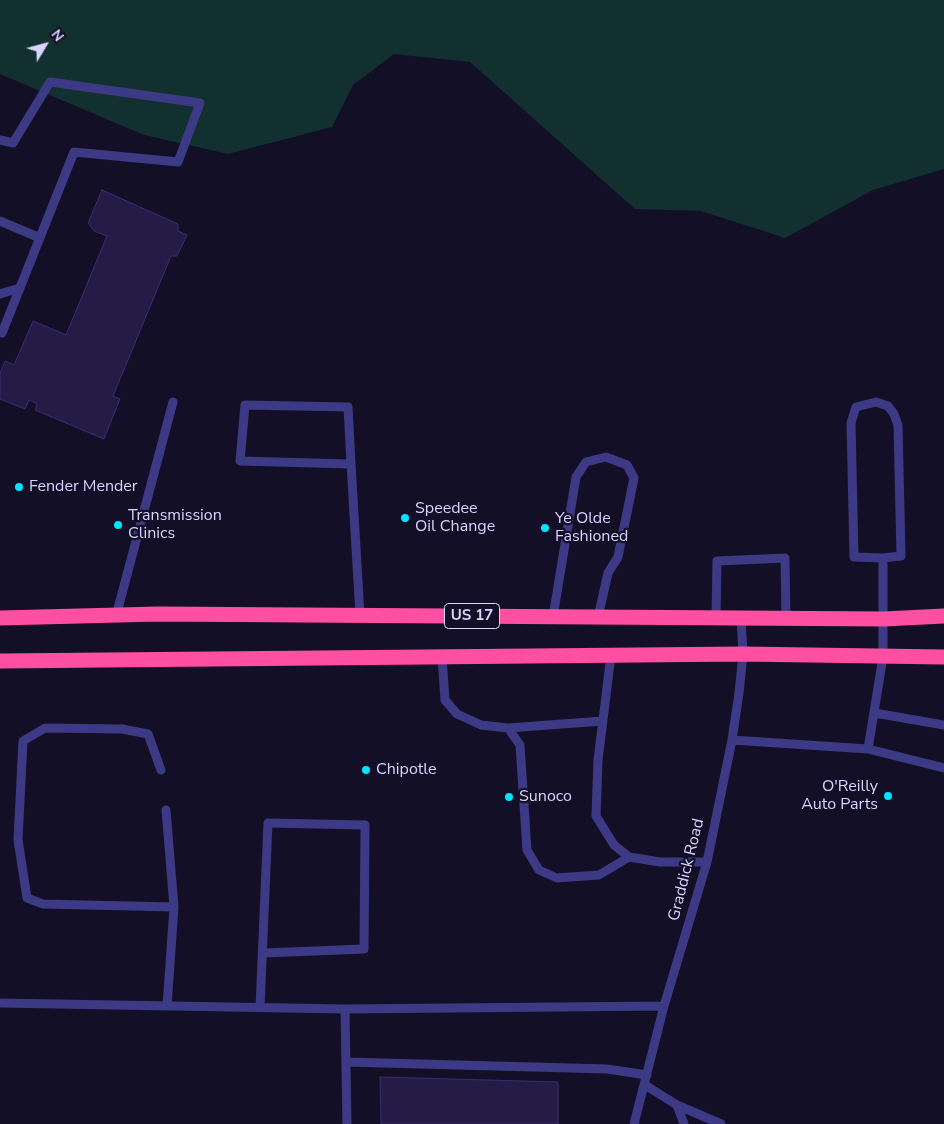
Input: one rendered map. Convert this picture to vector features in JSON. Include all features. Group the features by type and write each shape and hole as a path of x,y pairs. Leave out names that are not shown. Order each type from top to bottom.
{"highway":[{"name":"US 17","path":"0,618 360,615 716,618 944,616"},
{"path":"0,661 743,654 944,657"}],"lane":[{"path":"0,140 14,143 50,82 200,103 178,162 74,152 2,333"},
{"path":"0,221 40,238"},
{"path":"0,294 20,288"},
{"path":"116,616 174,402"},
{"path":"876,402 888,406 894,414 898,425 902,556 882,558 854,557 851,423 856,407 876,402"},
{"path":"352,464 240,461 245,405 348,407 352,464 360,615"},
{"path":"553,617 576,477 586,462 606,458 627,465 634,478 618,557 608,573 598,617"},
{"path":"716,618 717,561 785,558 786,618"},
{"path":"868,749 883,657 882,558"},
{"name":"Graddick Road","path":"634,1124 664,1006 707,862 732,740 743,654 741,618"},
{"path":"612,655 598,760 596,816 614,844 629,857 660,862 707,862"},
{"path":"442,657 445,700 457,714 481,724 508,728 603,721"},
{"path":"875,713 944,725"},
{"path":"161,770 148,734 122,729 45,728 23,741 18,840 27,898 43,904 174,908"},
{"path":"508,728 520,745 527,850 539,870 557,878 598,875 629,857"},
{"path":"732,740 868,749 944,768"},
{"path":"166,810 168,855 174,908 167,1006"},
{"path":"260,1007 264,954 268,823 365,825 364,949 264,954"},
{"path":"0,1003 345,1009 664,1006"},
{"path":"345,1009 347,1124"},
{"path":"346,1062 606,1069 647,1075"},
{"path":"645,1085 677,1105 721,1124"},
{"path":"677,1105 684,1124"}],"green space":[{"path":"0,0 944,0 944,169 873,190 785,238 701,211 635,209 470,62 394,54 353,85 332,127 228,154 144,135 0,74"}],"building":[{"path":"102,190 178,224 178,231 187,235 177,256 171,256 113,396 120,399 104,439 35,410 37,404 29,400 25,409 0,399 0,373 5,361 14,365 33,321 66,335 107,236 94,231 88,223"},
{"path":"380,1077 558,1082 558,1124 381,1124"}],"place":[{"name":"Fender Mender","path":"19,487"},
{"name":"Speedee Oil Change","path":"405,518"},
{"name":"Transmission Clinics","path":"118,525"},
{"name":"Ye Olde Fashioned","path":"545,528"},
{"name":"Chipotle","path":"366,770"},
{"name":"O'Reilly Auto Parts","path":"888,796"},
{"name":"Sunoco","path":"509,797"}]}
